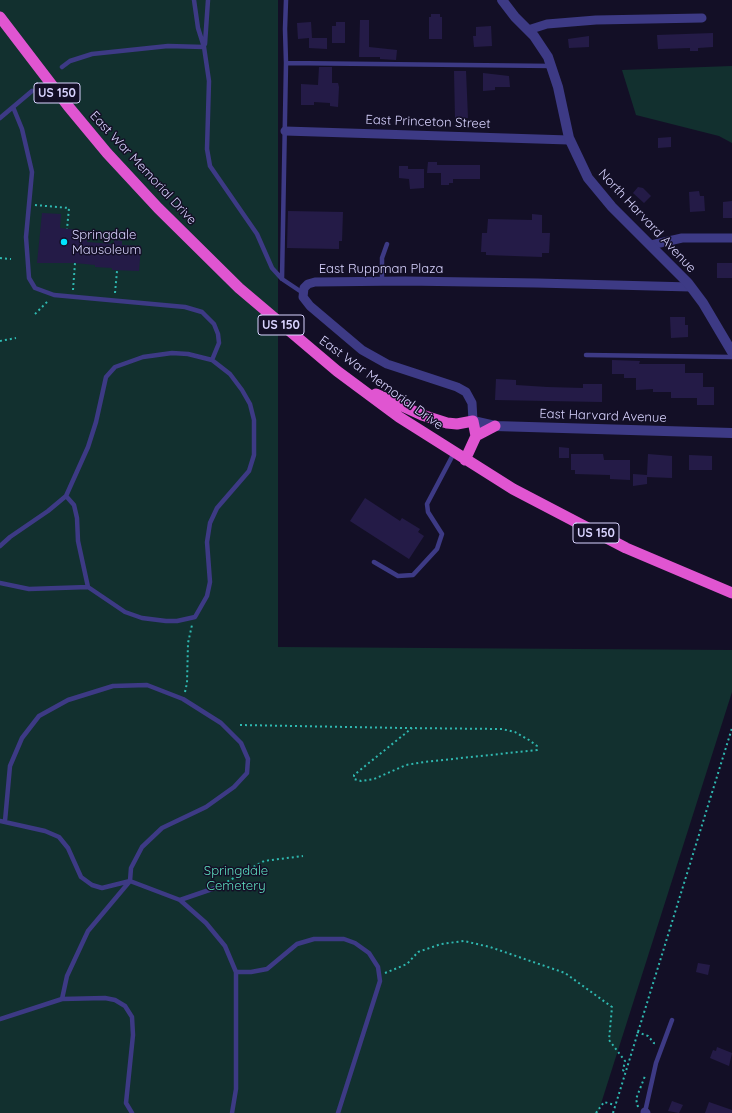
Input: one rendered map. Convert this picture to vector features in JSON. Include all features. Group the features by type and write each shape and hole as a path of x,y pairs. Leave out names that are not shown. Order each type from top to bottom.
{"highway":[{"name":"East War Memorial Drive","path":"0,17 68,106 107,153 158,208 239,288 332,367 399,417 513,489 582,526 643,555 732,593"},
{"path":"332,367 377,394 422,415 457,424 473,421 476,436 465,460"},
{"path":"476,436 495,426"}],"street":[{"name":"North Harvard Avenue","path":"502,0 538,42 552,66 569,140 590,182 612,208 651,245 691,288 732,352"},
{"path":"528,30 547,24 590,21 702,18"},
{"name":"East Princeton Street","path":"285,131 569,140"},
{"path":"651,245 682,238 732,238"},
{"name":"East Ruppman Plaza","path":"303,293 306,286 315,282 537,283 691,288"},
{"path":"303,293 304,300 315,312 362,350 387,364 457,387 466,392 470,398 473,421"},
{"name":"East Harvard Avenue","path":"473,421 495,426 732,433"}],"lane":[{"path":"194,0 198,28 204,47 209,81 207,149 209,162 215,174 257,234 272,268 282,279 303,293"},
{"path":"204,47 208,0"},
{"path":"282,279 286,0"},
{"path":"62,67 70,61 92,54 168,46 204,47"},
{"path":"286,63 516,67 552,66"},
{"path":"0,118 32,91"},
{"path":"13,107 22,129 32,172 26,237 28,278 35,288 54,295 186,307 202,312 214,324 218,334 219,343 212,360"},
{"path":"382,282 382,258 387,244"},
{"path":"0,546 10,537 48,512 66,496 88,448 96,422 106,377 114,367 137,358 172,353 188,354 212,360 230,374 242,390 250,404 254,420 254,454 249,471 217,508 210,523 206,542 210,582 207,596 195,617 166,622 142,618 125,612 88,587 29,589 0,583"},
{"path":"586,355 732,357"},
{"path":"374,562 398,576 413,575 437,548 442,534 428,512 427,504 454,453"},
{"path":"66,496 74,505 77,518 78,541 88,587"},
{"path":"62,999 67,976 88,931 130,881 129,875 134,859 142,847 162,828 206,807 234,787 247,773 248,759 241,743 221,723 183,699 147,685 113,686 68,700 39,716 22,738 10,766 2,821 45,831 59,837 68,848 81,877 92,885 102,888 130,881 180,900 206,923 225,946 236,972 236,1088 232,1113"},
{"path":"180,900 218,887"},
{"path":"236,972 252,972 267,969 297,944 314,939 344,939 369,953 378,967 380,981 338,1113"},
{"path":"0,1019 62,999 105,998 115,1000 125,1006 132,1017 133,1035 126,1103 132,1113"},
{"path":"646,1113 656,1063 672,1020"}],"path":[{"path":"36,206 69,208 67,229"},
{"path":"0,258 11,260"},
{"path":"73,286 75,263"},
{"path":"115,288 117,271"},
{"path":"35,314 54,295"},
{"path":"0,341 16,338"},
{"path":"183,699 187,683 189,635 195,617"},
{"path":"240,725 406,729 412,728 502,729 515,732 537,746 537,750 424,762 406,766 374,779 361,781 354,779 354,775 412,728"},
{"path":"613,1113 732,728"},
{"path":"218,887 241,876 264,862 303,856"},
{"path":"388,973 407,964 418,952 441,944 464,941 490,946 565,973 612,1007 609,1040 625,1061 623,1070 625,1073"},
{"path":"637,1032 648,1036 654,1043 653,1048"},
{"path":"646,1072 636,1099 637,1106 646,1113"},
{"path":"596,1113 604,1102 615,1105"}],"green space":[{"name":"Springdale Cemetery","path":"0,0 278,0 278,647 732,650 732,692 598,1113 0,1113"},
{"path":"732,66 732,143 719,136 636,115 622,70"}],"building":[{"path":"431,14 440,14 440,17 442,17 442,39 429,39 429,17 431,17"},
{"path":"360,20 369,20 369,47 397,50 396,60 380,59 380,57 359,57"},
{"path":"311,22 312,38 327,38 327,49 309,48 309,38 298,39 297,23"},
{"path":"336,22 345,22 345,43 332,43 332,26 336,26"},
{"path":"491,26 492,46 474,47 473,36 476,36 476,27"},
{"path":"713,33 713,47 698,48 698,51 690,51 690,48 658,49 657,35"},
{"path":"589,36 589,47 569,48 568,39"},
{"path":"319,67 332,67 332,83 338,83 339,87 338,107 330,106 330,103 314,102 314,105 301,105 301,84 318,85"},
{"path":"454,71 466,71 468,118 455,118"},
{"path":"483,73 509,76 510,87 495,87 495,90 483,91"},
{"path":"671,137 671,147 658,148 658,138"},
{"path":"428,162 437,162 437,165 480,165 480,179 453,179 453,183 449,183 449,185 441,185 441,173 427,173"},
{"path":"399,166 408,166 408,169 424,169 424,188 410,189 409,179 399,178"},
{"path":"638,187 643,188 651,196 644,203 633,193"},
{"path":"699,191 700,196 704,196 705,211 690,212 689,192"},
{"path":"732,201 732,218 723,218 723,202"},
{"path":"288,211 343,212 342,241 339,241 339,249 287,248"},
{"name":"Springdale Mausoleum","path":"42,213 61,214 60,228 88,231 87,242 114,244 114,240 122,241 122,245 141,246 139,271 112,270 112,268 95,267 95,265 75,263 37,263"},
{"path":"532,214 542,215 542,233 550,233 549,253 542,253 542,257 486,255 486,252 481,252 482,233 487,233 488,219 532,220"},
{"path":"717,263 732,263 732,278 717,278"},
{"path":"670,317 685,317 685,325 688,325 688,337 671,338"},
{"path":"612,360 640,361 639,364 685,364 685,373 703,373 703,387 714,387 714,405 697,405 697,398 671,398 671,392 653,392 653,389 636,390 636,378 624,378 624,374 612,374"},
{"path":"496,379 516,380 516,385 547,387 583,388 583,384 602,384 602,402 495,400"},
{"path":"559,447 569,448 569,458 559,458"},
{"path":"571,454 603,454 604,460 630,460 630,480 610,479 610,475 575,474 575,470 571,470"},
{"path":"648,454 672,456 672,478 647,477 647,484 633,486 633,474 647,475"},
{"path":"689,455 712,456 712,470 689,470"},
{"path":"365,498 400,521 402,518 420,529 418,532 424,536 409,559 350,521"},
{"path":"698,963 710,965 708,975 696,972"},
{"path":"717,1047 732,1053 729,1066 710,1058 713,1050 716,1051"},
{"path":"672,1101 683,1105 679,1113 668,1111"},
{"path":"709,1102 732,1110 732,1113 705,1113"}],"place":[{"name":"Springdale Mausoleum","path":"64,242"}]}
